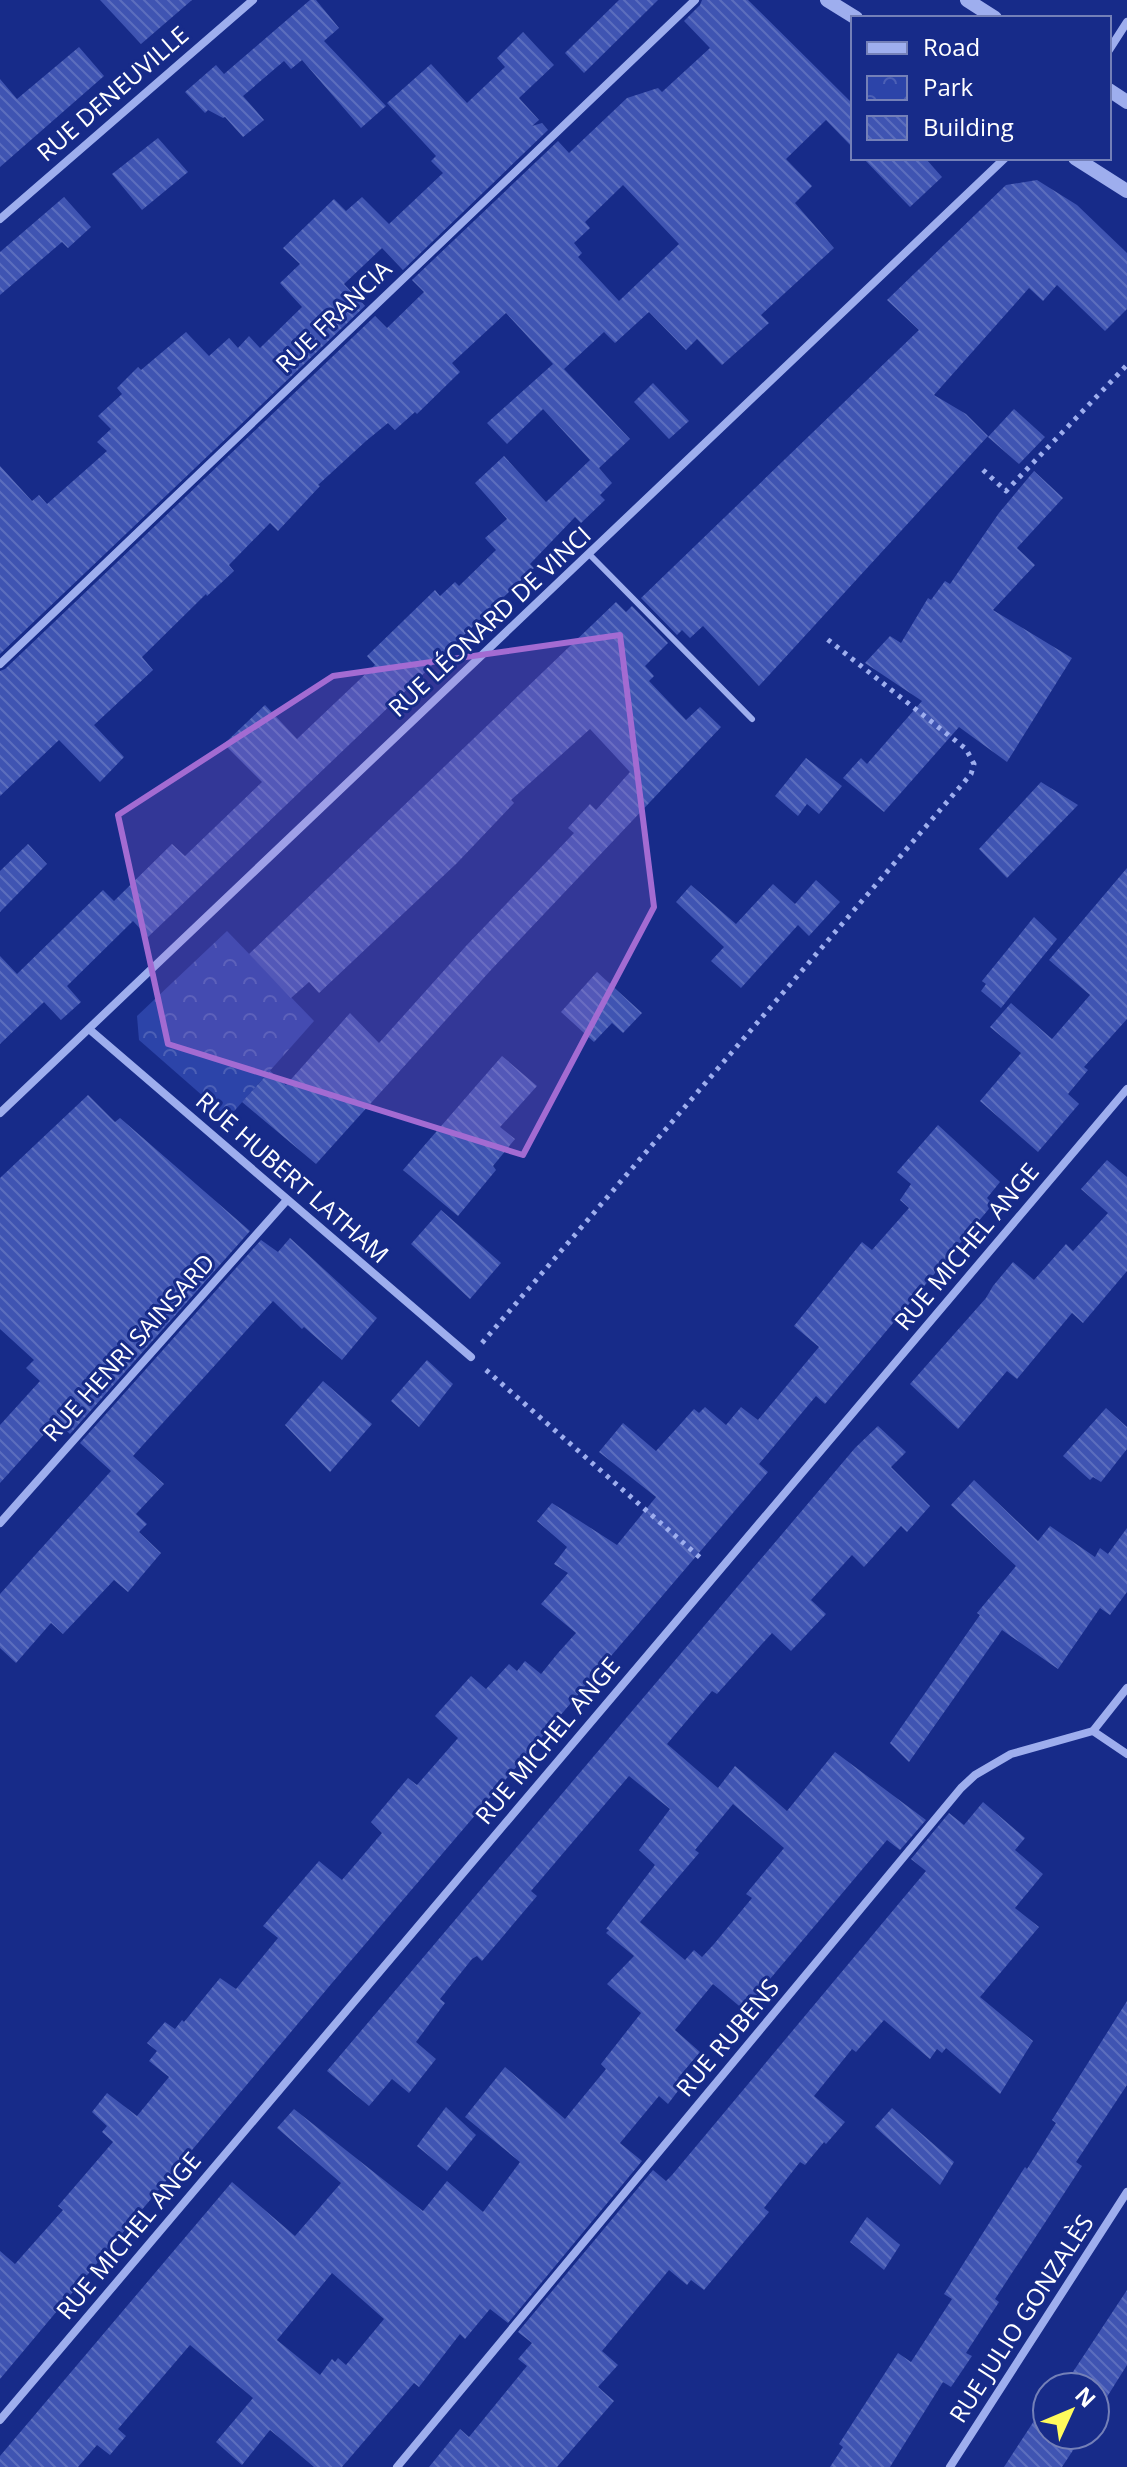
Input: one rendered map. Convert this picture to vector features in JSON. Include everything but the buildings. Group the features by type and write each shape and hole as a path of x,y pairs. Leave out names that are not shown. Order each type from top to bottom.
{"street":[{"name":"RUE DENEUVILLE","path":"0,219 253,0"},
{"name":"RUE FRANCIA","path":"0,664 695,0"},
{"path":"827,0 853,16"},
{"path":"967,0 992,16"},
{"path":"1111,47 1127,22"},
{"name":"RUE LÉONARD DE VINCI","path":"0,1113 1003,160"},
{"path":"1078,160 1127,191"},
{"name":"RUE HUBERT LATHAM","path":"89,1029 471,1357"},
{"name":"RUE MICHEL ANGE","path":"0,2420 1127,1089"},
{"name":"RUE HENRI SAINSARD","path":"0,1523 287,1200"},
{"path":"1127,1688 1093,1731 1127,1754"},
{"name":"RUE RUBENS","path":"397,2467 961,1788 975,1775 1011,1754 1093,1731"},
{"name":"RUE JULIO GONZALÈS","path":"950,2467 1127,2192"}],"lane":[{"path":"590,555 752,719"}],"path":[{"path":"983,470 1006,491 1127,365"},
{"path":"717,1572 471,1357 971,774 974,764 966,749 827,639"}],"highlighted area":[{"path":"620,635 654,907 523,1155 168,1044 118,815 333,676"}],"green space":[{"path":"227,931 314,1021 228,1118 139,1040 137,1016"}]}
